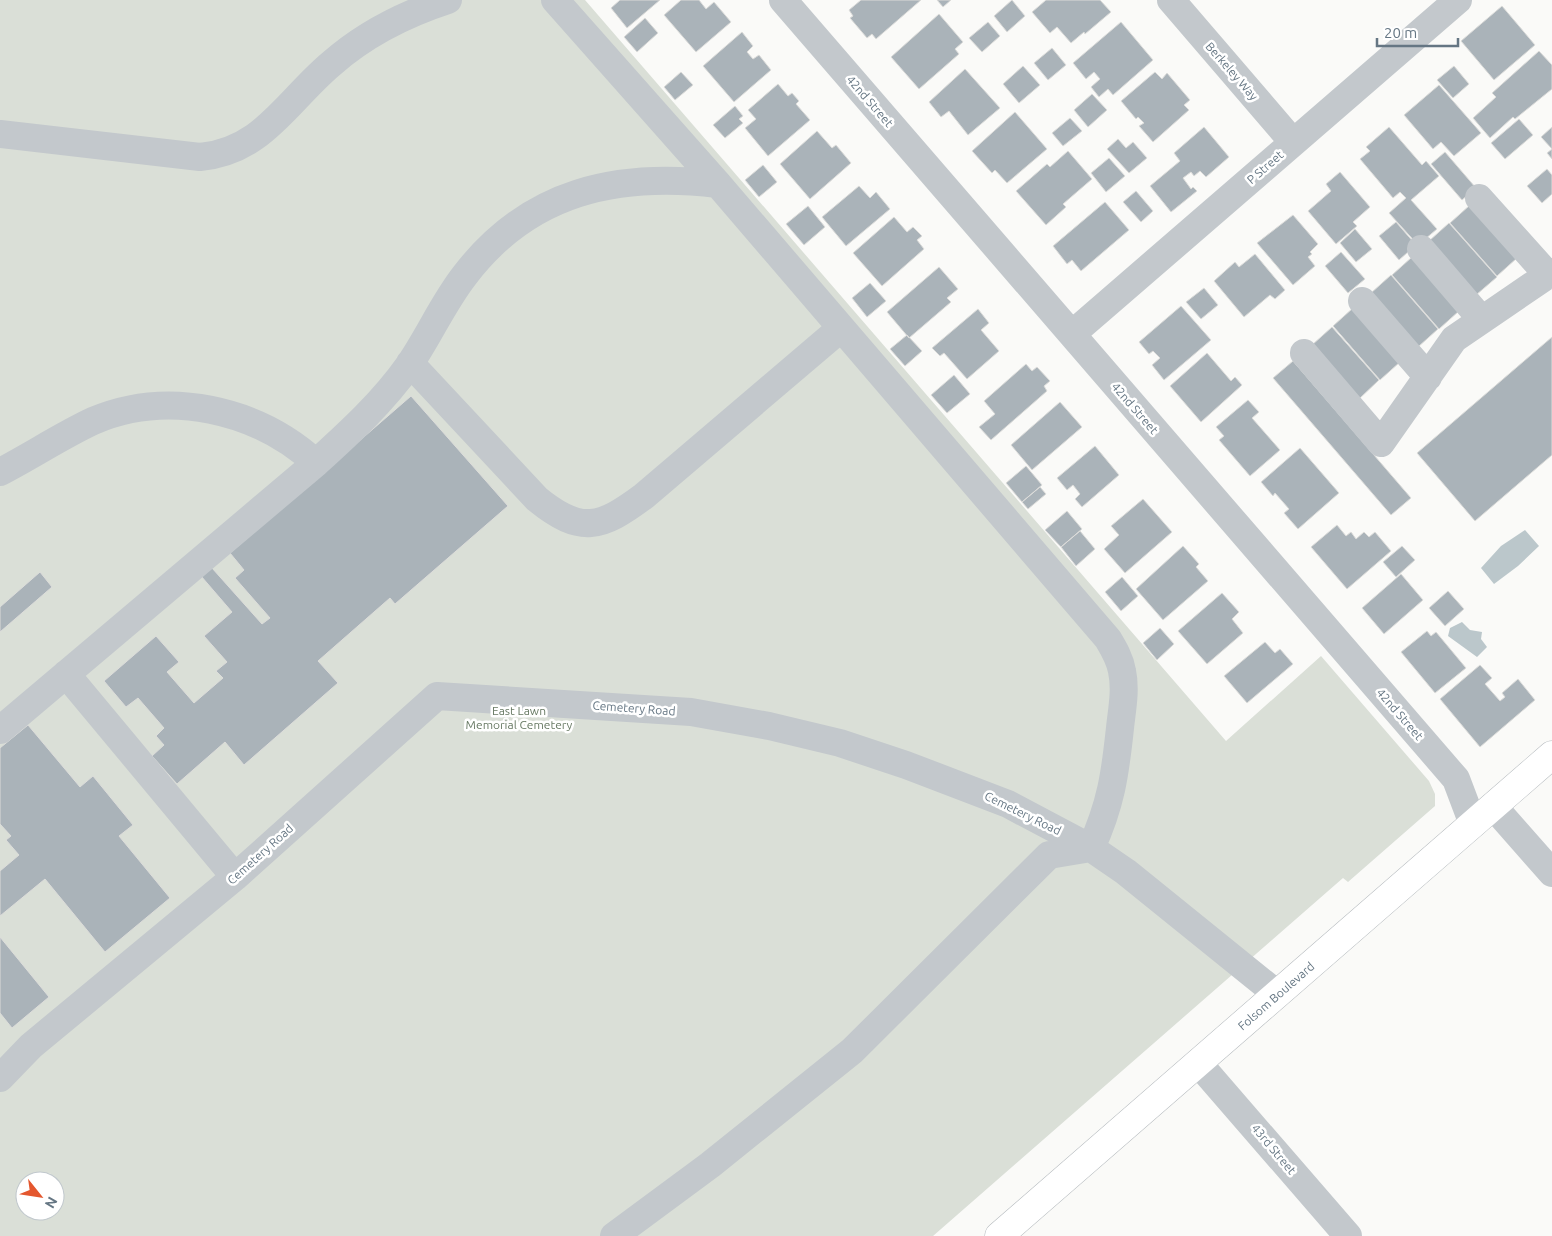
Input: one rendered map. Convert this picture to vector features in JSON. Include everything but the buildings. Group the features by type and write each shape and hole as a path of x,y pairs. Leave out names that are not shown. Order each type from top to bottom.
{"main road":[{"name":"Folsom Boulevard","path":"999,1236 1552,755"}],"street":[{"path":"0,134 200,157 219,156 236,150 252,140 329,65 370,34 407,16 448,0"},
{"path":"555,0 718,184 840,329 1108,639 1118,655 1124,693 1113,789 1104,819 1091,848 1049,855 852,1051 710,1165 614,1236"},
{"name":"42nd Street","path":"783,0 1456,779 1473,824"},
{"name":"Berkeley Way","path":"1171,0 1293,142"},
{"name":"P Street","path":"1072,334 1458,0"},
{"path":"0,730 316,463 372,410 410,363 445,303 465,274 487,249 510,228 537,209 567,197 632,182 675,180 718,184"},
{"path":"1304,353 1381,443 1454,339 1550,274 1479,198"},
{"path":"1421,250 1482,320"},
{"path":"1362,301 1428,377"},
{"path":"410,363 537,499 570,521 588,524 604,520 622,512 644,496 840,329"},
{"path":"0,472 94,421 143,407 172,405 220,411 248,420 300,449 316,463"},
{"path":"66,674 235,877"},
{"name":"Cemetery Road","path":"0,1078 31,1046 235,877 437,696 691,712 769,726 840,743 961,784 1008,804 1091,848 1126,872 1277,994"},
{"path":"1493,806 1552,873"},
{"name":"43rd Street","path":"1199,1064 1348,1236"}],"green space":[{"name":"East Lawn Memorial Cemetery","path":"0,0 585,0 1226,741 1321,656 1429,781 1435,794 1435,806 1348,882 1343,878 933,1236 0,1236"}],"shaded area":[{"path":"1525,530 1539,546 1518,566 1494,584 1481,568 1501,546"},
{"path":"1462,622 1470,630 1482,632 1481,639 1487,647 1477,657 1448,636 1450,628"}]}
